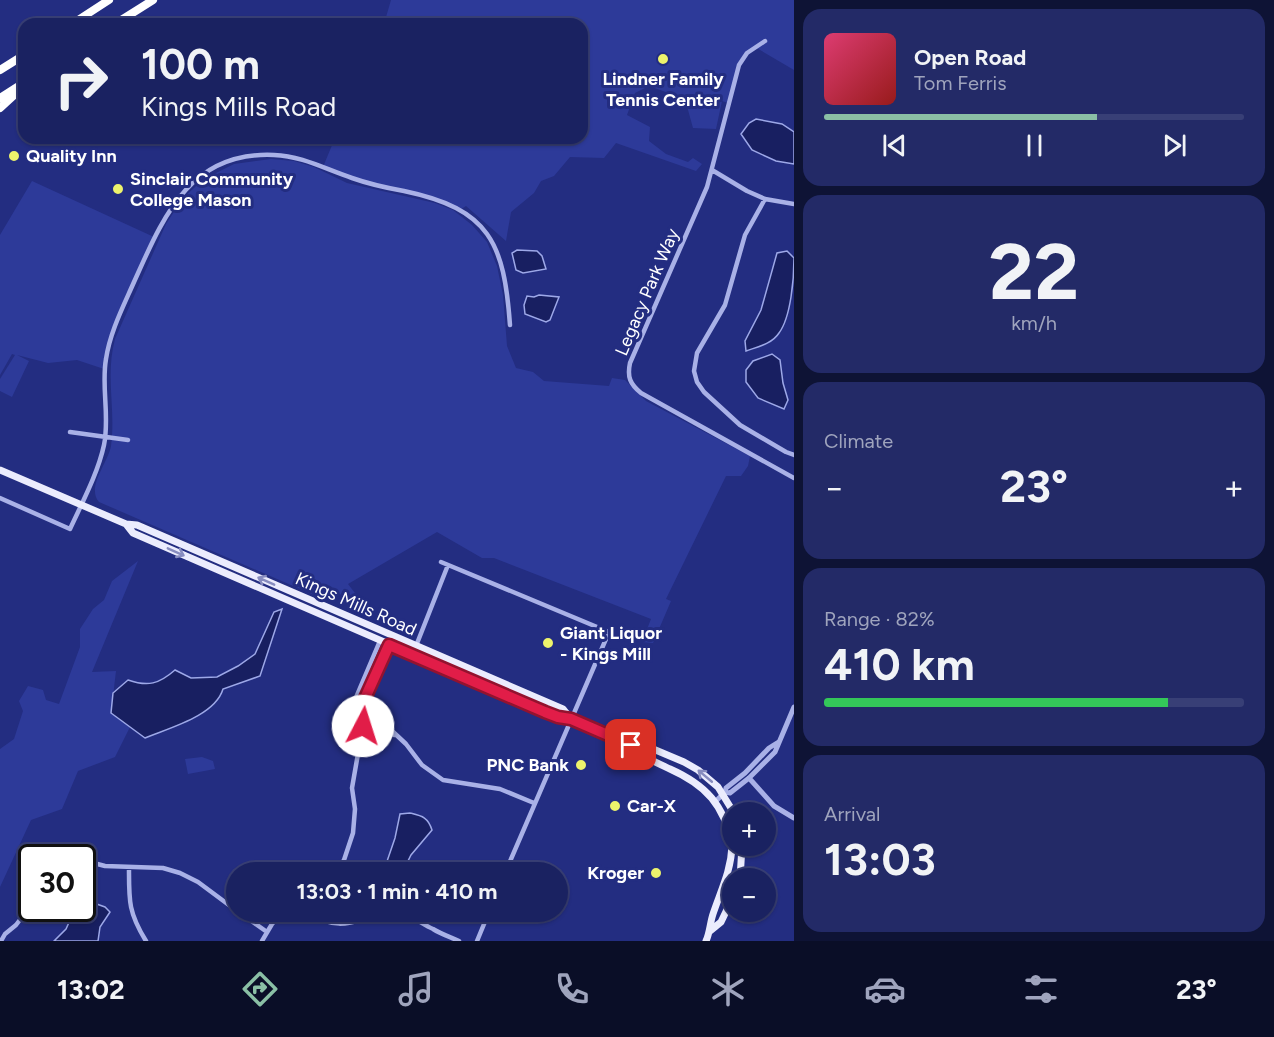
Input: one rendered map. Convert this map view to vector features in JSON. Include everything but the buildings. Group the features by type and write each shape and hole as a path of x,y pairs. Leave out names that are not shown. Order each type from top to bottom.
{"highway":[{"path":"81,18 109,0"},
{"path":"124,18 153,0"},
{"path":"0,70 18,59"},
{"path":"0,98 18,88"},
{"path":"0,108 18,90"}],"main road":[{"name":"Kings Mills Road","path":"0,470 126,525 137,525 563,709 571,719"},
{"name":"Kings Mills Road","path":"126,525 133,533 380,642 550,714 571,719 631,745 646,746 684,762 698,770 724,793 728,802"},
{"name":"Kings Mills Road","path":"631,745 642,757 690,778 716,801"},
{"path":"716,801 722,813"},
{"path":"706,941 712,916 730,870 731,856"},
{"path":"710,931 722,920"}],"street":[{"name":"Legacy Park Way","path":"765,41 747,53 739,65 707,187 630,363 629,380 633,387 641,393 794,478"},
{"path":"0,498 70,529 97,467 106,437 105,369 108,348 158,228 187,187 215,168 235,160 268,154 301,159 352,178 429,196 460,210 481,227 497,250 505,274 510,325"},
{"path":"712,170 765,199 794,204"},
{"path":"765,199 744,235 725,304 697,353 694,371 704,392 740,425 794,455"},
{"path":"70,432 128,440"},
{"path":"441,562 609,632 509,862"},
{"path":"415,646 448,565"},
{"path":"380,642 355,700 349,710 340,713 336,723 342,734 350,736 362,729 381,730 397,736"},
{"path":"362,729 363,704 389,645"},
{"path":"724,793 730,793 749,778 775,752 777,742 794,707"},
{"path":"349,710 380,724 397,736 422,765 443,780 500,789 534,802"},
{"path":"343,862 353,833 355,809 352,788 357,754 357,734"},
{"path":"350,736 357,754"},
{"path":"716,801 726,788 777,742"},
{"path":"749,778 774,806 794,818"},
{"path":"96,864 163,868 180,873 198,882 226,902"},
{"path":"129,867 129,903 134,921 146,941"},
{"path":"1,941 18,922"},
{"path":"253,922 267,932"},
{"path":"262,941 274,922"},
{"path":"335,922 350,922"},
{"path":"420,922 459,941"},
{"path":"477,941 485,922"}],"shaded area":[{"path":"391,0 794,0 794,70 755,47 739,65 728,103 722,101 716,129 693,128 685,99 649,86 635,93 627,115 650,127 649,141 666,154 688,162 693,158 702,164 696,171 616,143 604,158 570,157 554,176 541,181 534,193 511,212 506,241 466,206 460,210 449,204 372,184 323,167 333,144 588,144 588,18 386,18"},
{"path":"756,119 782,124 794,132 794,164 776,161 752,150 741,134 749,123"},
{"path":"271,159 294,161 314,167 347,183 435,203 453,210 472,225 487,242 497,266 503,295 507,346 516,368 533,372 544,381 609,386 612,378 625,380 646,401 750,456 748,466 741,476 726,476 666,599 671,601 653,643 642,642 651,619 494,558 482,558 437,532 348,584 368,610 334,591 321,598 99,502 96,496 96,482 111,446 111,366 115,339 166,224 183,198 204,179 234,164"},
{"path":"32,181 154,237 113,332 104,369 77,360 48,363 17,355 29,361 12,397 0,391 0,379 15,355 12,354 0,375 0,235"},
{"path":"517,250 537,251 542,256 546,269 523,273 516,270 512,253"},
{"path":"787,251 794,258 794,266 791,297 783,326 772,340 746,351 745,341 761,310 777,253"},
{"path":"527,296 559,297 550,320 546,322 525,314 524,305"},
{"path":"772,354 780,360 788,400 784,409 758,398 746,382 746,370 753,361"},
{"path":"138,561 92,672 116,671 111,713 130,727 115,757 78,771 62,809 31,820 0,887 0,749 14,739 23,711 19,701 28,686 43,690 46,700 59,704 80,647 80,629 93,609 104,600 112,581"},
{"path":"282,609 260,676 223,689 211,707 201,714 145,738 111,713 113,693 128,680 153,683 175,670 191,678 217,677 238,666 255,654 274,612"},
{"path":"202,757 213,761 215,769 188,774 185,759"},
{"path":"410,813 424,818 429,822 432,830 408,862 387,862 395,838 400,814"},
{"path":"96,904 110,912 100,927 98,941 54,941 66,929 69,922 96,922"}],"place":[{"name":"Lindner Family Tennis Center","path":"663,59"},
{"name":"Quality Inn","path":"14,156"},
{"name":"Sinclair Community College Mason","path":"118,189"},
{"name":"Giant Liquor - Kings Mill","path":"548,643"},
{"name":"PNC Bank","path":"581,765"},
{"name":"Car-X","path":"615,806"},
{"name":"Kroger","path":"656,873"}],"route":[{"path":"363,726 360,715 361,707 389,645 545,712 571,719 631,745"}]}
